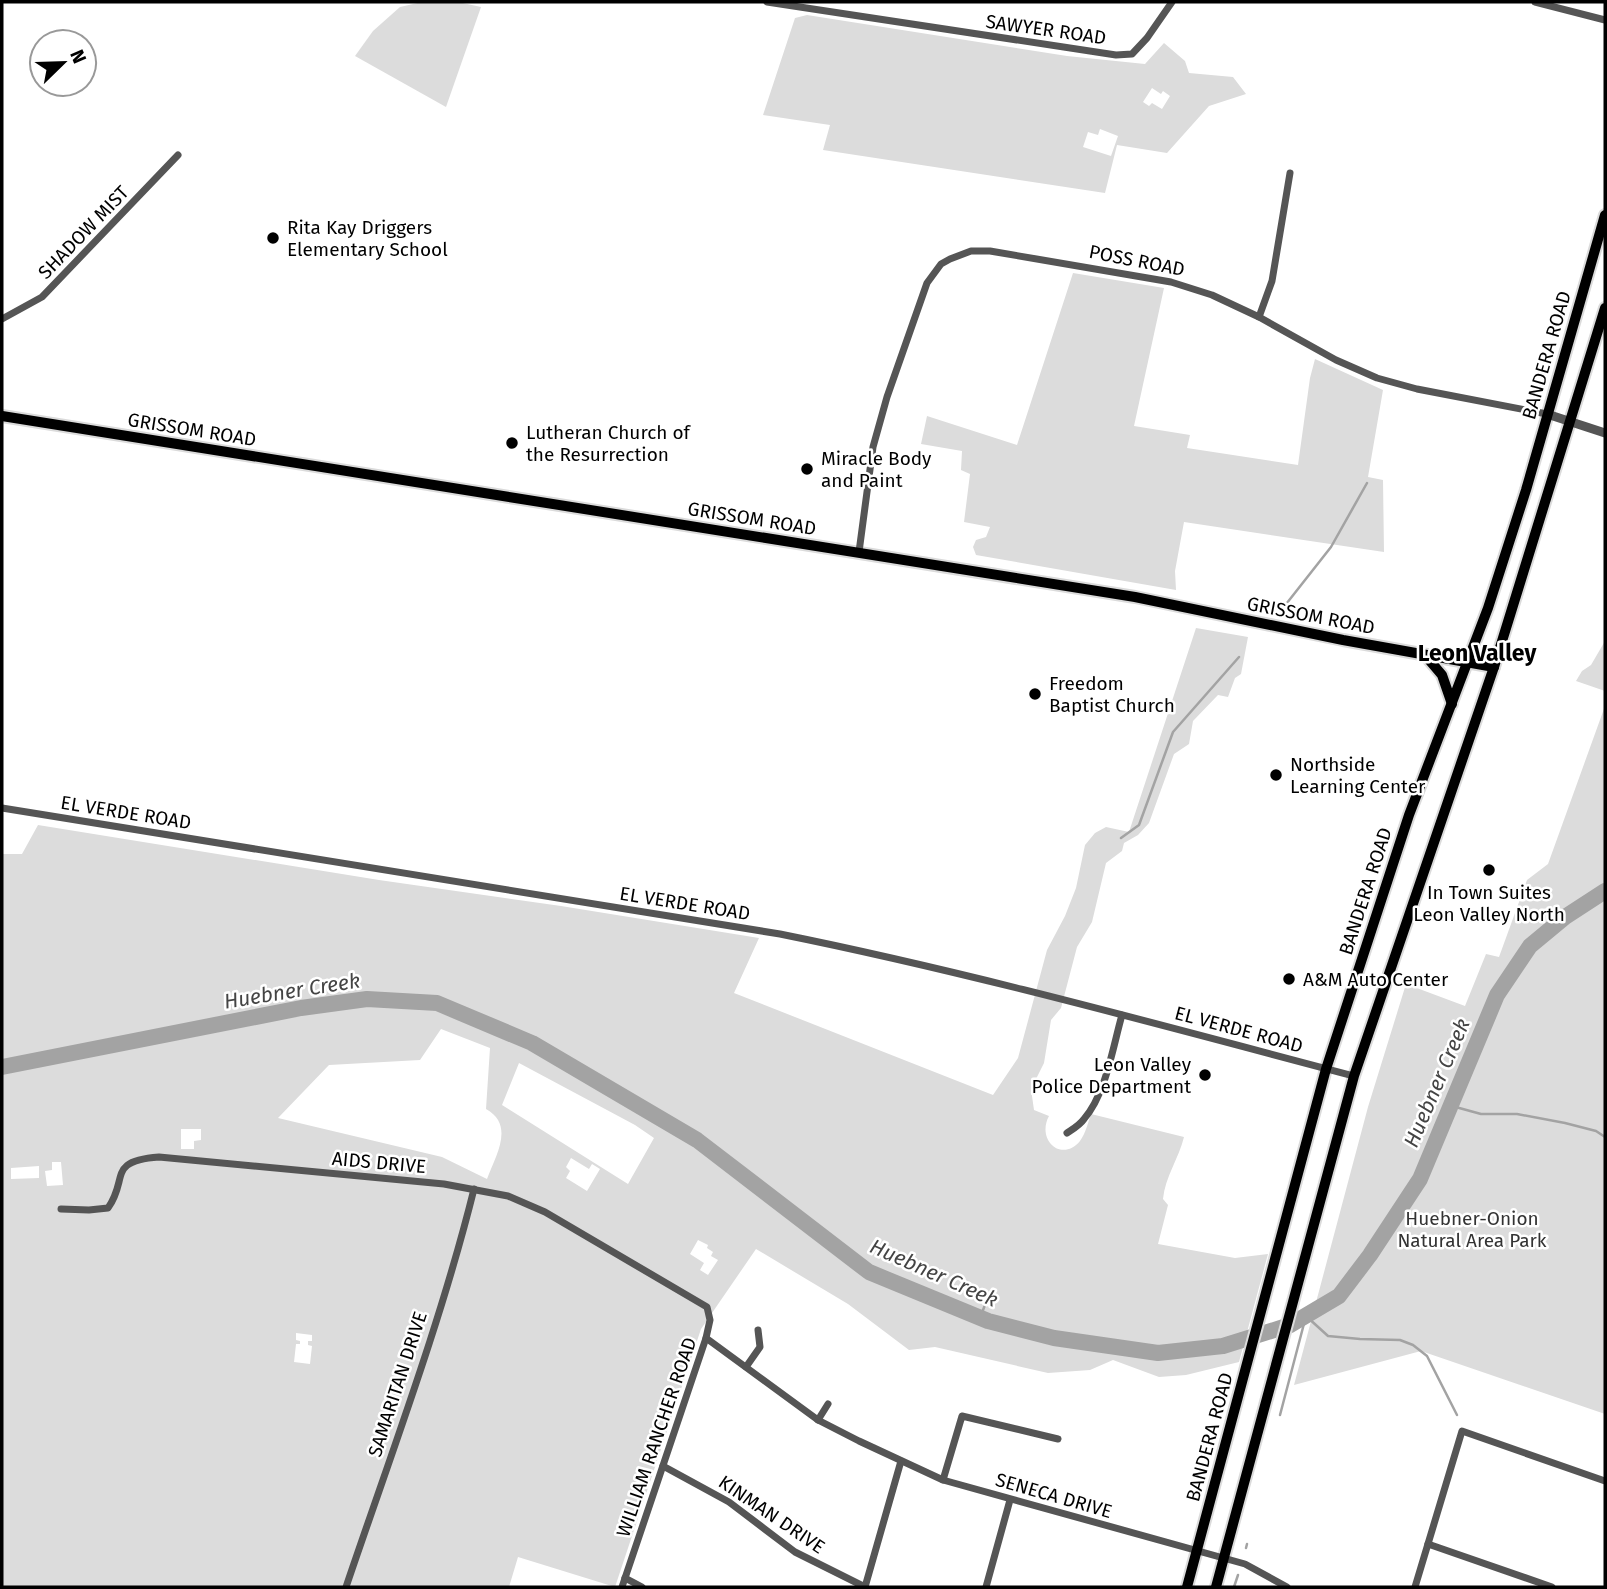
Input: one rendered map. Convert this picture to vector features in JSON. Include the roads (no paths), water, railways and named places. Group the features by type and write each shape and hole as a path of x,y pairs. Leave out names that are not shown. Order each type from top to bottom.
{"main road":[{"name":"BANDERA ROAD","path":"1187,1587 1326,1069 1409,815 1488,608 1521,507 1602,239 1605,215"},
{"path":"1216,1587 1354,1076 1494,667 1605,308"},
{"name":"GRISSOM ROAD","path":"2,416 1143,598 1343,640 1494,667"},
{"path":"1423,654 1442,675 1452,704"}],"street":[{"name":"SAWYER ROAD","path":"766,2 1097,54 1124,55 1132,54 1147,38 1172,2"},
{"path":"1535,2 1605,20"},
{"name":"SHADOW MIST","path":"2,319 31,304 51,289 178,155"},
{"path":"1259,317 1272,281 1290,173"},
{"name":"POSS ROAD","path":"859,552 873,447 887,397 927,283 941,264 971,251 990,251 1171,282 1212,295 1259,317 1336,360 1377,378 1417,389 1548,414 1605,433"},
{"name":"EL VERDE ROAD","path":"2,808 780,934 858,950 1122,1015 1354,1076"},
{"path":"1067,1133 1083,1122 1090,1112 1104,1079 1122,1015"},
{"name":"AIDS DRIVE","path":"61,1209 108,1208 113,1201 122,1170 143,1158 159,1157 474,1189 508,1196 545,1212 697,1301"},
{"name":"SAMARITAN DRIVE","path":"346,1587 417,1376 474,1189"},
{"name":"WILLIAM RANCHER ROAD","path":"622,1587 706,1338 709,1313 707,1307 697,1301"},
{"path":"746,1367 760,1347 758,1331"},
{"name":"SENECA DRIVE","path":"706,1338 818,1420 943,1480 1245,1563 1287,1587"},
{"path":"818,1420 828,1404"},
{"path":"943,1480 962,1416 1058,1439"},
{"path":"1415,1587 1462,1431 1605,1481"},
{"path":"865,1587 901,1461"},
{"name":"KINMAN DRIVE","path":"663,1465 729,1502 795,1552 865,1587"},
{"path":"986,1587 1010,1500"},
{"path":"1428,1544 1552,1587"},
{"path":"625,1578 642,1587"}],"waterway":[{"path":"1283,608 1331,547 1367,483"},
{"path":"1121,838 1139,825 1173,732 1239,657"},
{"name":"Huebner Creek","path":"2,1067 301,1008 367,999 437,1003 532,1043 697,1140 869,1272 988,1321 1054,1338 1158,1353 1223,1346 1290,1325 1339,1296 1370,1255 1420,1179 1497,995 1530,946 1565,917 1605,891"},
{"path":"1452,1106 1481,1114 1517,1114 1565,1123 1596,1131 1605,1137"},
{"path":"980,1318 988,1297"},
{"path":"1280,1415 1306,1316 1328,1336 1400,1340 1413,1345 1427,1356 1457,1415"},
{"path":"1246,1548 1247,1544"},
{"path":"1234,1587 1238,1575"}],"place":[{"name":"Rita Kay Driggers Elementary School","path":"273,238"},
{"name":"Lutheran Church of the Resurrection","path":"512,443"},
{"name":"Miracle Body and Paint","path":"807,469"},
{"name":"Freedom Baptist Church","path":"1035,694"},
{"name":"Northside Learning Center","path":"1276,775"},
{"name":"In Town Suites Leon Valley North","path":"1489,870"},
{"name":"A&M Auto Center","path":"1289,979"},
{"name":"Leon Valley Police Department","path":"1205,1075"}],"district":[{"name":"Leon Valley","path":"1477,653"}],"park label":[{"name":"Huebner-Onion Natural Area Park","path":"1472,1229"}]}
